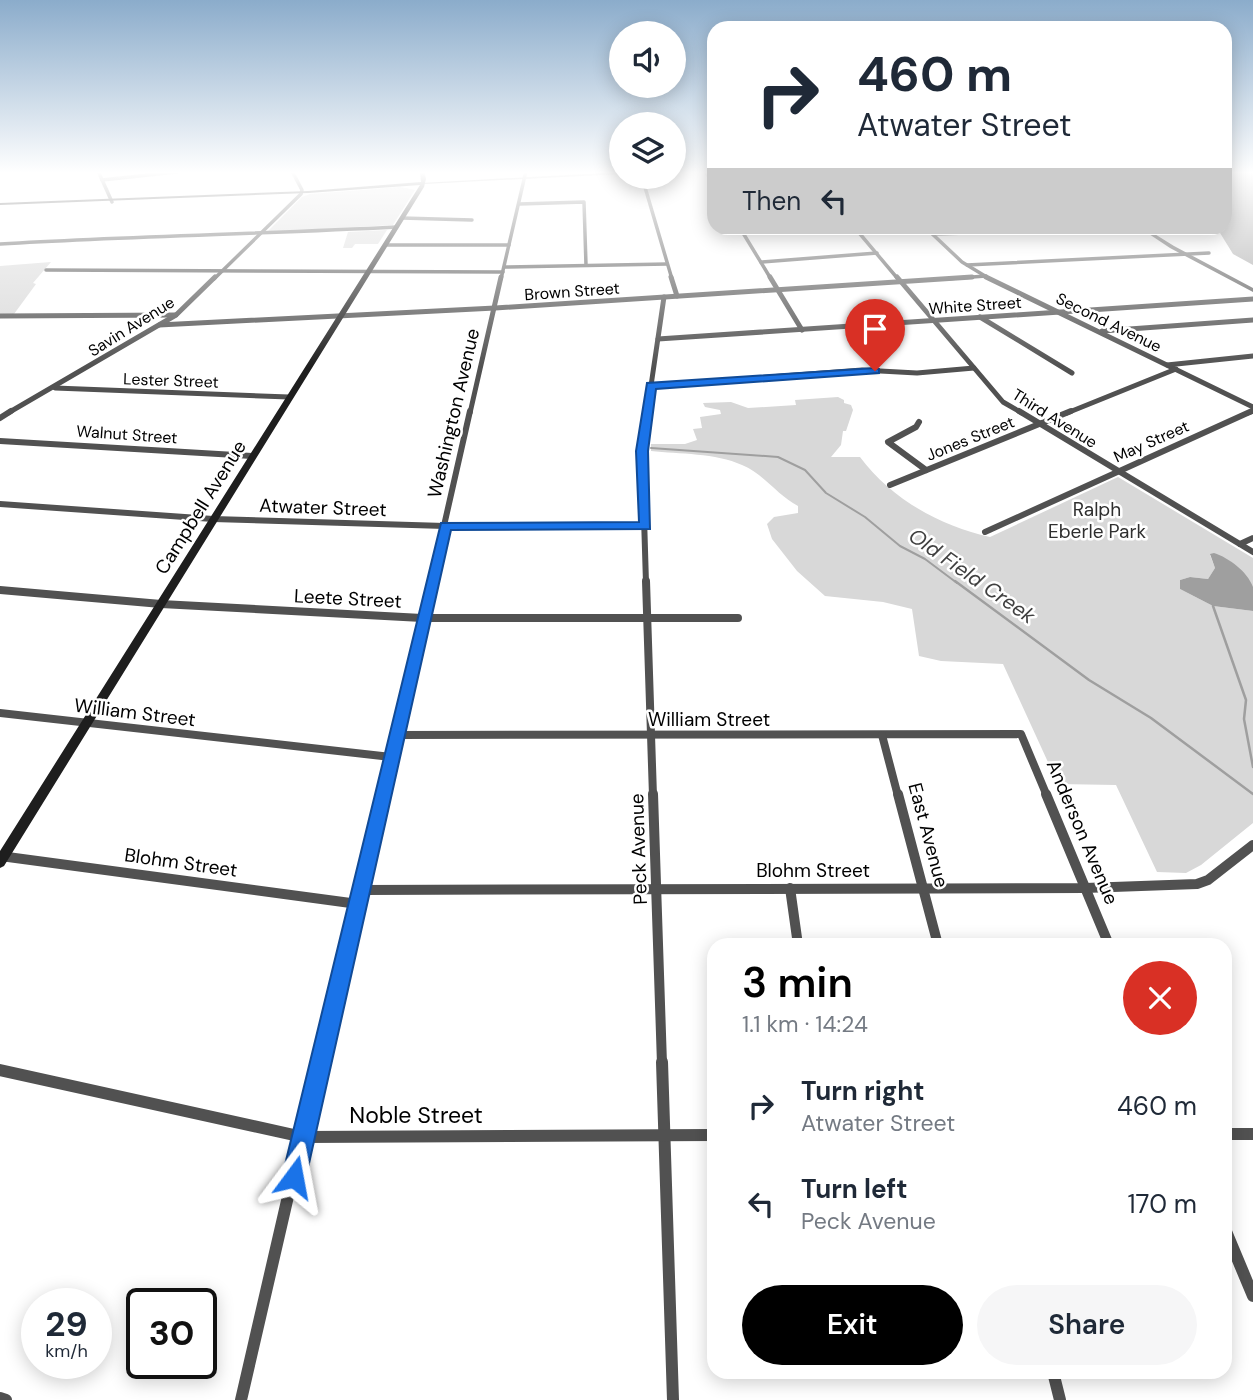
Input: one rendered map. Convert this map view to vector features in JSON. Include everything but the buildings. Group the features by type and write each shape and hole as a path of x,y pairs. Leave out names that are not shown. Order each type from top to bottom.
{"main road":[{"name":"Campbell Avenue","path":"1,858 390,236"}],"street":[{"path":"0,244 128,236"},
{"name":"Savin Avenue","path":"0,418 176,315 258,236"},
{"name":"Washington Avenue","path":"242,1400 511,236"},
{"path":"585,236 586,265"},
{"path":"659,236 677,296"},
{"path":"745,236 803,330"},
{"name":"Third Avenue","path":"862,236 1003,402 1253,552"},
{"name":"Second Avenue","path":"935,236 965,265 1253,409"},
{"path":"1156,236 1253,290"},
{"path":"385,245 509,245"},
{"path":"761,262 877,253"},
{"path":"965,265 1209,254"},
{"path":"46,270 369,271 667,264"},
{"name":"Brown Street","path":"159,325 495,308 986,276"},
{"name":"Peck Avenue","path":"664,297 642,451 673,1400"},
{"name":"White Street","path":"657,339 1253,299"},
{"path":"0,316 176,315"},
{"path":"979,317 1072,373"},
{"path":"1101,332 1253,320"},
{"path":"1167,365 1253,356"},
{"path":"651,386 862,370 917,373 974,368"},
{"name":"Jones Street","path":"890,485 1176,369"},
{"name":"Lester Street","path":"52,387 289,397"},
{"name":"May Street","path":"985,532 1253,409"},
{"path":"919,422 916,427 888,442 926,470"},
{"name":"Walnut Street","path":"0,440 252,456"},
{"name":"Atwater Street","path":"0,504 213,519 445,526 645,526"},
{"path":"1240,544 1253,538"},
{"name":"Leete Street","path":"0,590 161,604 422,618 738,618"},
{"name":"William Street","path":"0,713 391,757"},
{"name":"William Street","path":"396,735 1021,734"},
{"name":"Anderson Avenue","path":"1021,734 1106,938"},
{"name":"East Avenue","path":"882,735 936,938"},
{"name":"Blohm Street","path":"361,890 1085,888 1197,884 1208,880 1253,845"},
{"path":"1244,853 1253,860"},
{"name":"Blohm Street","path":"1,858 358,904"},
{"path":"790,888 797,938"},
{"name":"Noble Street","path":"0,1070 303,1137 707,1135"},
{"path":"1232,1134 1253,1134"},
{"path":"1232,1245 1253,1296"},
{"path":"1055,1379 1060,1400"},
{"path":"0,1398 6,1400"}],"green space":[{"path":"347,236 383,236 378,244 355,244 352,248 343,248"},
{"path":"51,262 33,283 36,284 14,314 0,314 0,266"},
{"name":"Ralph Eberle Park","path":"838,397 851,405 853,410 846,431 843,431 841,445 831,457 860,457 872,472 901,497 953,526 990,537 1118,477 1253,558 1253,588 1235,566 1224,558 1210,555 1215,568 1208,579 1190,577 1180,580 1180,589 1213,606 1253,611 1253,823 1201,865 1186,873 1157,872 1116,785 1058,784 1003,664 941,661 919,656 912,609 883,602 825,596 797,571 772,539 767,524 774,517 798,513 798,506 757,474 742,465 721,458 651,451 651,444 685,444 697,440 693,429 702,428 700,417 721,414 720,410 705,407 703,403 731,402 748,408 796,405 795,400"}],"shaded area":[{"path":"1222,236 1253,236 1253,265 1233,254"},
{"path":"1214,553 1237,566 1250,581 1253,587 1253,611 1213,606 1180,589 1180,580 1190,577 1208,579 1215,568 1210,554"}],"waterway":[{"name":"Old Field Creek","path":"651,448 778,457 805,470 826,493 865,517 900,546 925,559 957,583"},
{"name":"Old Field Creek","path":"955,581 1089,680 1151,718 1253,794"},
{"path":"1213,606 1246,700 1244,719 1253,767"}],"route":[{"path":"294,1177 445,526 645,526 642,451 651,386 875,371"}]}
